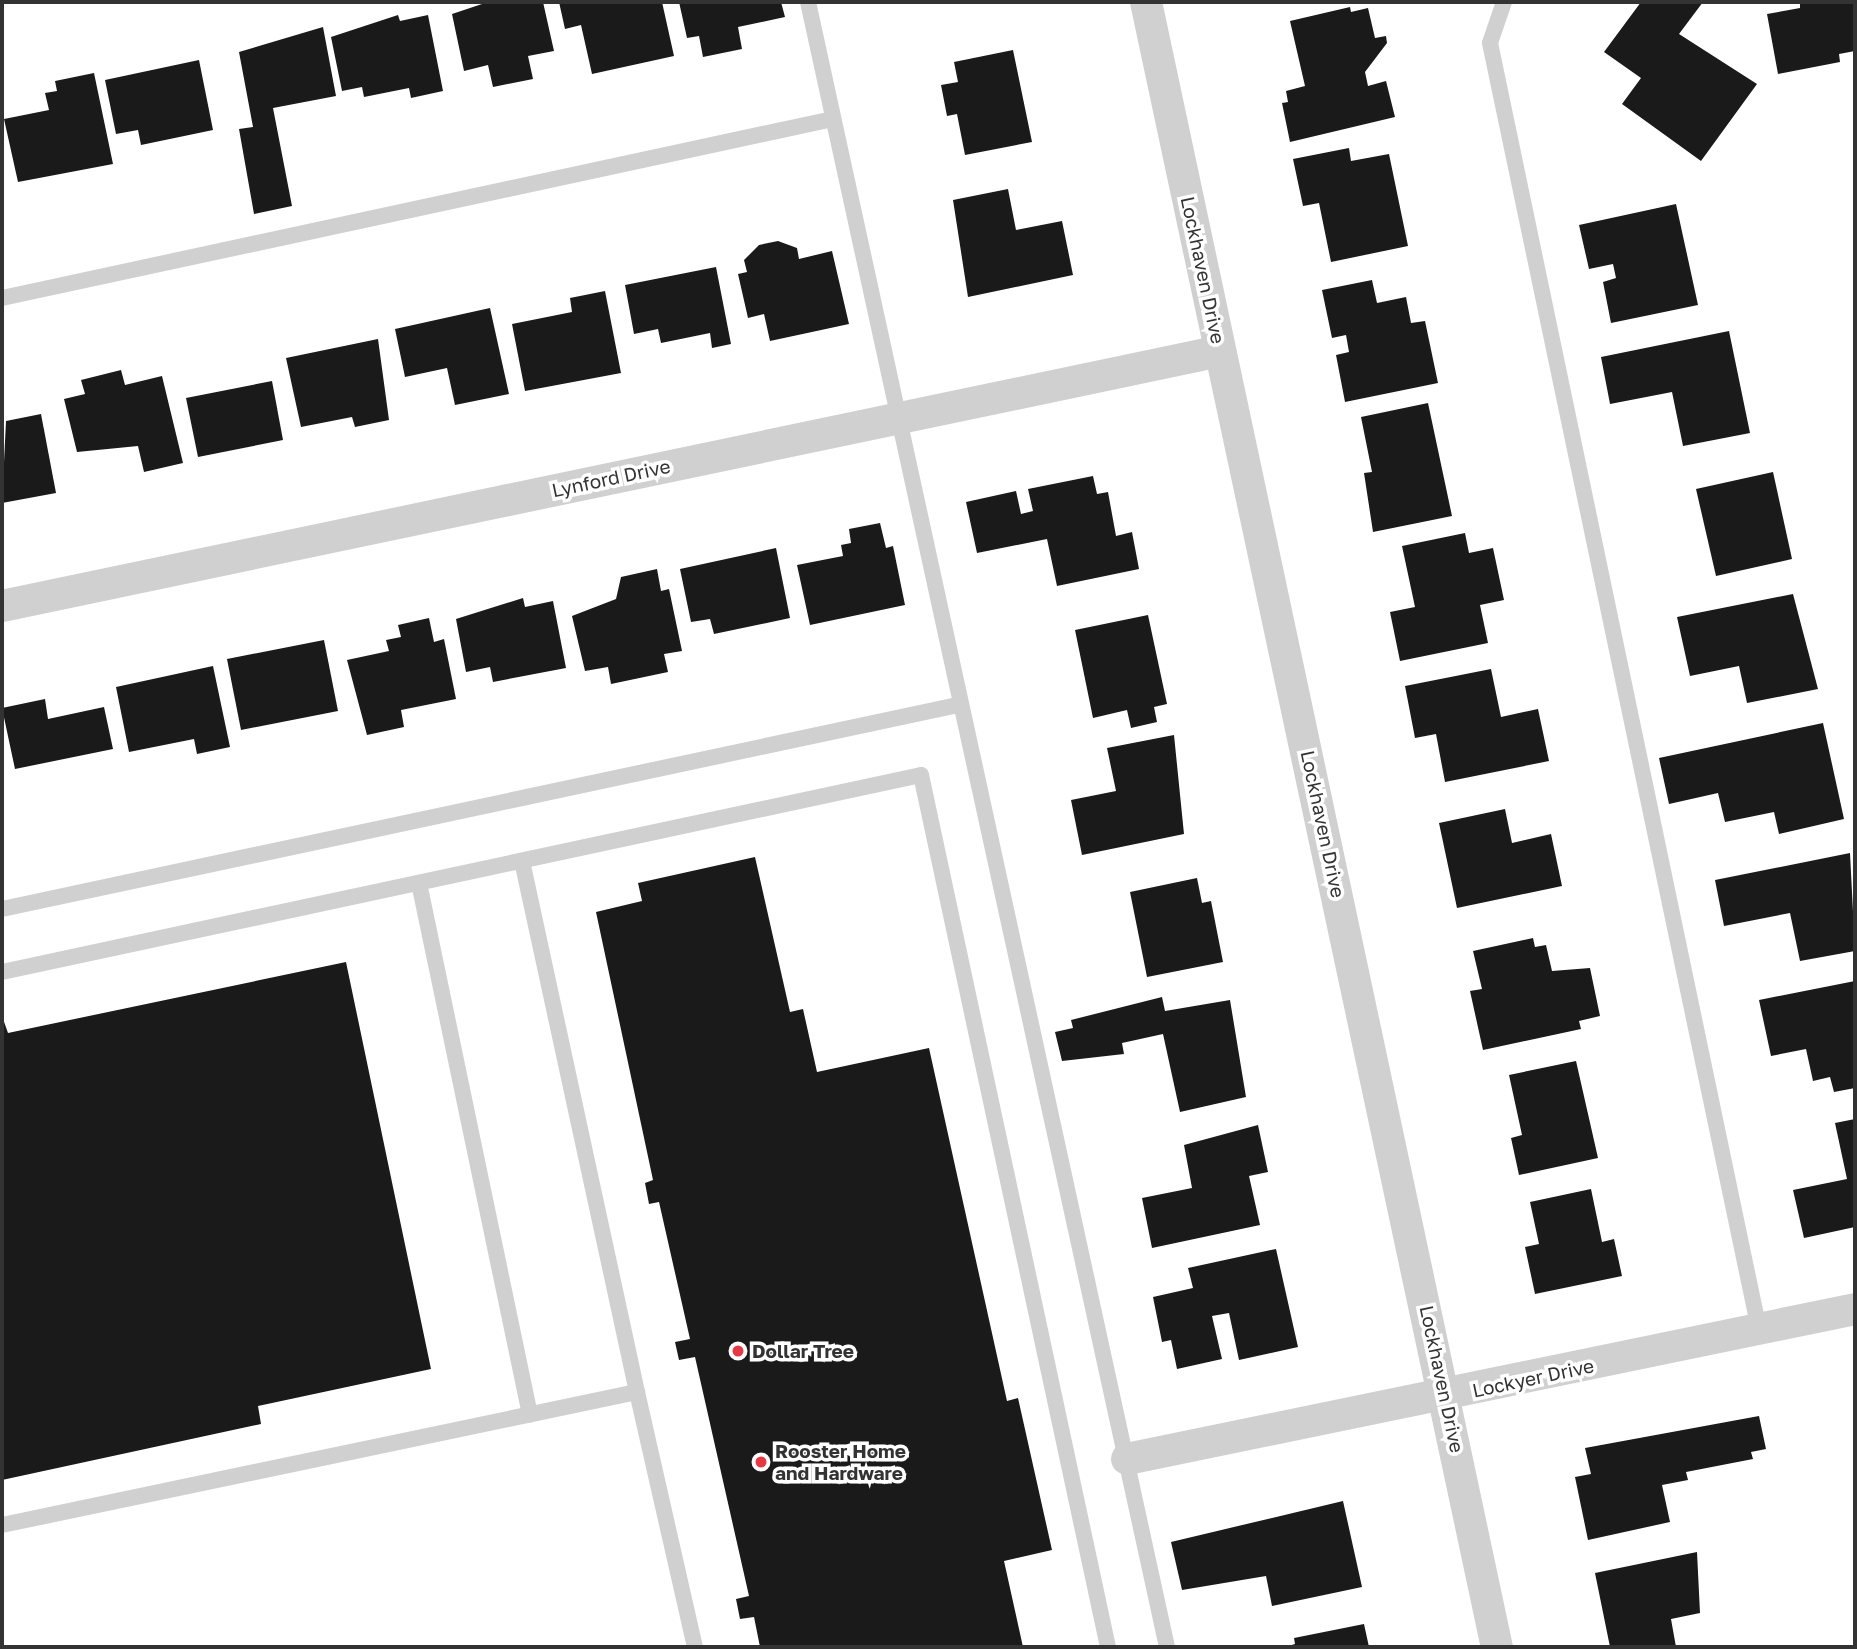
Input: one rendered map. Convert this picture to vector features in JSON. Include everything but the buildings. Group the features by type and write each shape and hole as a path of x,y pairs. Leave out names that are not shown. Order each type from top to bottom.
{"street":[{"name":"Lockhaven Drive","path":"1146,2 1446,1397 1497,1647"},
{"name":"Lynford Drive","path":"2,606 1220,351"},
{"name":"Lockyer Drive","path":"1127,1459 1446,1397 1855,1310"}],"lane":[{"path":"808,2 958,705 1167,1647"},
{"path":"1504,2 1490,43 1759,1330"},
{"path":"2,298 833,119"},
{"path":"2,909 958,705"},
{"path":"2,972 921,775 1108,1647"},
{"path":"522,861 695,1647"},
{"path":"419,883 530,1415"},
{"path":"2,1525 637,1392"}],"place":[{"name":"Dollar Tree","path":"738,1351"},
{"name":"Rooster Home and Hardware","path":"761,1462"}]}
